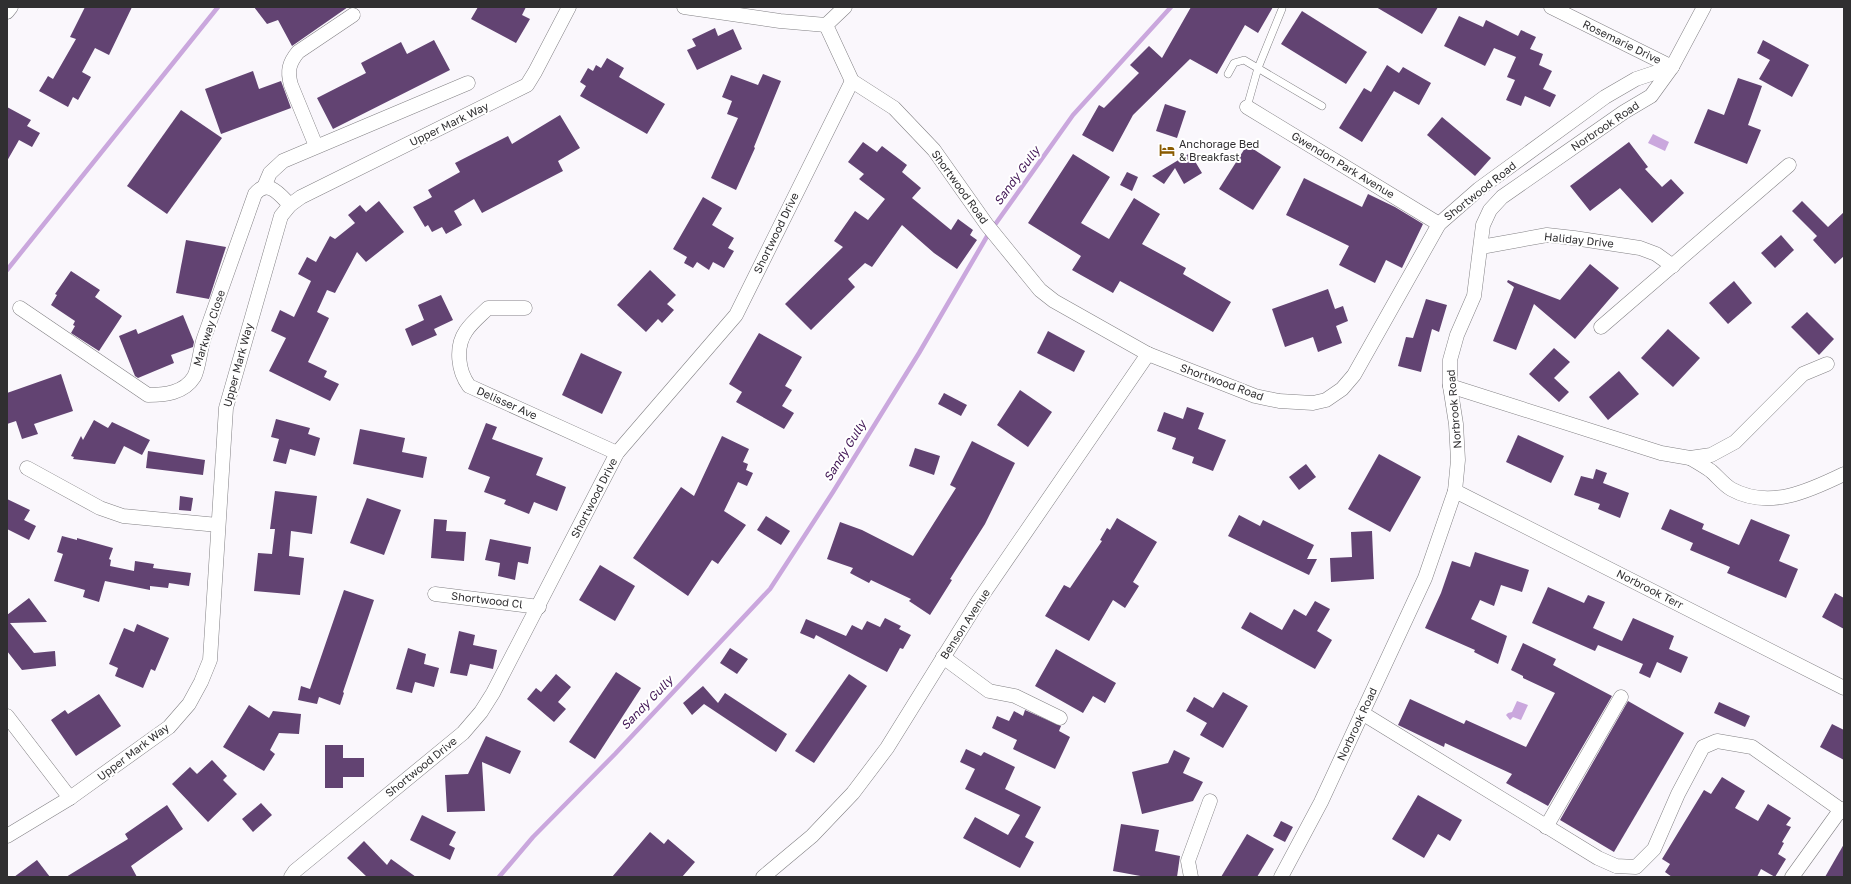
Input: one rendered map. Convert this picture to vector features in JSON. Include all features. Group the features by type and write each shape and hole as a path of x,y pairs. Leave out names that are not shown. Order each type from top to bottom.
{"street":[{"path":"7,12 11,7"},
{"name":"Upper Mark Way","path":"7,836 70,798 169,727 189,704 202,682 210,660 226,408 276,229 281,216 290,205 301,197 527,85 569,7"},
{"path":"684,7 780,21 826,25 845,7"},
{"name":"Rosemarie Drive","path":"1551,7 1672,67"},
{"name":"Norbrook Road","path":"1281,877 1321,802 1425,578 1455,491 1458,460 1456,424 1450,386 1450,360 1457,335 1474,296 1483,225 1490,210 1502,197 1624,112 1651,96 1672,67 1704,7"},
{"path":"316,146 291,85 288,76 289,67 292,59 298,52 353,15"},
{"path":"826,25 852,81"},
{"name":"Shortwood Road","path":"852,81 894,108 934,150 987,224 1040,290 1054,302 1148,354 1255,396 1279,402 1313,403 1326,400 1342,389 1354,375 1439,224 1479,188 1605,97 1636,80 1672,67"},
{"name":"Shortwood Drive","path":"291,877 295,871 463,733 493,694 618,453 736,315 852,81"},
{"name":"Markway Close","path":"20,308 148,395 174,393 186,385 195,376 202,345 255,194 264,187 275,166 282,161 316,146 468,83"},
{"name":"Gwendon Park Avenue","path":"1247,107 1439,224"},
{"path":"1601,327 1789,165"},
{"path":"264,187 275,190 290,205"},
{"name":"Haliday Drive","path":"1481,247 1547,235 1640,248 1656,254 1672,266"},
{"name":"Delisser Ave","path":"525,308 488,308 466,331 459,349 463,378 469,386 618,453"},
{"name":"Benson Avenue","path":"763,877 812,836 853,793 887,748 979,600 1148,354"},
{"path":"1450,386 1661,453 1690,458 1711,455 1735,442 1803,374 1827,364"},
{"path":"1690,458 1711,472 1732,490 1755,497 1776,499 1795,495 1844,474"},
{"path":"27,468 100,508 123,516 218,525"},
{"name":"Norbrook Terr","path":"1455,491 1844,688"},
{"name":"Shortwood Cl","path":"435,594 539,607"},
{"path":"943,657 989,691 1015,696 1060,718"},
{"path":"1546,827 1620,697"},
{"path":"1362,713 1546,827 1598,858 1616,866 1636,867 1654,849 1678,794 1703,747 1717,741 1752,747 1842,810 1792,877"},
{"path":"7,716 70,798"},
{"path":"1191,877 1188,860 1210,801"}],"lane":[{"path":"1247,107 1258,68 1282,9"},
{"path":"1228,74 1234,63 1239,60 1244,60 1322,106"}],"shaded area":[{"path":"1653,134 1669,142 1665,151 1648,143"},
{"path":"1517,701 1528,705 1521,720 1513,717 1510,720 1506,715 1512,712"}],"building":[{"path":"85,7 132,7 109,55 95,48 82,72 91,77 78,100 73,97 68,107 39,91 48,76 53,79 76,39 70,37"},
{"path":"254,7 348,7 292,46 278,20 267,24"},
{"path":"478,7 526,7 522,15 530,19 516,43 471,19"},
{"path":"1191,7 1273,7 1258,33 1245,25 1217,74 1190,59 1133,115 1113,152 1082,135 1099,105 1104,108 1139,73 1130,65 1149,46 1162,58"},
{"path":"1376,7 1438,7 1422,34"},
{"path":"1302,11 1367,52 1346,84 1281,44"},
{"path":"1459,16 1483,27 1486,20 1518,36 1521,30 1536,37 1530,49 1543,54 1539,65 1552,71 1543,89 1556,95 1550,107 1525,96 1521,106 1506,100 1515,80 1507,77 1516,57 1494,48 1485,66 1444,46"},
{"path":"715,28 718,36 733,29 742,49 697,70 687,50 696,46 692,39"},
{"path":"434,40 450,70 333,129 317,98 366,73 361,63 401,42 407,54"},
{"path":"1763,40 1809,65 1792,97 1759,79 1770,60 1757,53"},
{"path":"607,58 624,68 619,77 665,104 647,134 580,96 586,86 580,82 588,68 593,71 596,65 601,68"},
{"path":"1387,65 1399,73 1403,67 1431,83 1419,105 1394,91 1362,142 1339,128 1364,88 1371,92"},
{"path":"253,71 259,89 281,81 291,108 221,134 205,89"},
{"path":"763,74 781,81 754,147 755,148 736,190 711,178 738,118 727,114 732,101 722,97 731,75 758,85"},
{"path":"1738,78 1762,86 1748,125 1761,130 1747,164 1694,143 1708,109 1724,115"},
{"path":"1165,104 1186,111 1177,138 1156,131"},
{"path":"7,107 31,120 27,126 40,133 32,147 19,140 7,161"},
{"path":"181,110 222,138 167,214 127,186"},
{"path":"560,115 580,148 558,161 563,171 482,213 474,199 454,211 462,225 446,234 442,227 432,232 428,225 425,227 413,207 432,197 428,190 460,172 455,163 508,136 512,144"},
{"path":"1442,117 1491,158 1475,176 1427,135"},
{"path":"863,142 877,152 882,146 907,165 902,172 921,188 912,198 951,230 958,219 973,230 970,235 977,240 957,269 934,253 902,225 872,267 865,263 848,279 855,287 811,330 785,304 843,247 834,241 855,211 868,220 885,199 859,179 864,174 848,162"},
{"path":"1629,142 1648,167 1645,169 1662,187 1671,179 1684,193 1652,223 1620,188 1590,211 1570,186"},
{"path":"1247,145 1281,167 1253,210 1219,189"},
{"path":"1190,153 1202,173 1184,184 1175,168 1164,184 1152,176"},
{"path":"1073,154 1110,177 1081,223 1109,239 1134,198 1160,214 1142,244 1186,268 1183,274 1231,302 1213,332 1120,281 1113,293 1072,270 1081,256 1028,223"},
{"path":"1127,172 1138,177 1132,191 1120,185"},
{"path":"1304,178 1362,207 1368,194 1395,207 1423,224 1402,268 1386,260 1375,283 1339,265 1349,246 1286,215"},
{"path":"703,197 722,208 712,225 734,238 728,248 734,251 724,268 713,262 709,270 697,262 693,268 684,263 687,257 673,249"},
{"path":"379,201 404,232 366,262 357,252 335,293 327,290 317,312 329,318 308,362 327,371 324,377 339,384 330,401 269,371 286,338 271,331 280,310 294,317 311,281 298,274 307,257 316,262 330,236 335,239 355,223 348,215 360,205 366,212"},
{"path":"1802,201 1828,227 1844,212 1844,256 1835,264 1813,240 1817,236 1792,211"},
{"path":"1781,235 1794,250 1775,268 1761,253"},
{"path":"186,240 226,247 209,299 176,293"},
{"path":"1590,264 1619,288 1575,339 1534,304 1516,350 1493,341 1514,287 1507,282 1508,280 1560,300"},
{"path":"650,270 676,295 667,304 674,310 662,323 658,319 646,332 617,305"},
{"path":"71,271 100,290 95,297 122,316 99,351 71,333 75,326 73,325 75,321 51,305 57,295 55,294"},
{"path":"1734,281 1752,303 1728,324 1709,303"},
{"path":"1328,289 1335,309 1343,306 1348,321 1336,326 1342,343 1318,352 1313,337 1285,347 1272,309"},
{"path":"441,295 453,320 434,329 437,335 412,346 405,329 424,320 418,305"},
{"path":"1426,299 1447,305 1439,332 1432,329 1421,372 1398,366 1406,337 1413,338"},
{"path":"1807,312 1834,339 1819,355 1791,327"},
{"path":"183,315 194,342 193,347 171,355 174,363 138,378 135,376 119,336 136,329 138,334"},
{"path":"1668,329 1700,358 1673,387 1641,358"},
{"path":"1048,331 1085,351 1074,372 1037,353"},
{"path":"759,333 802,357 785,386 792,390 782,406 794,413 784,429 736,402 742,392 729,384"},
{"path":"1554,348 1570,362 1554,378 1569,392 1559,402 1529,374"},
{"path":"581,353 622,372 602,414 562,395"},
{"path":"1619,371 1639,394 1608,420 1589,397"},
{"path":"61,374 73,411 34,424 38,434 22,439 16,421 7,424 7,393"},
{"path":"1020,390 1052,412 1028,447 997,425"},
{"path":"944,393 967,405 961,416 938,404"},
{"path":"1187,407 1204,413 1198,429 1226,440 1213,471 1192,463 1194,457 1172,449 1176,438 1157,431 1164,412 1183,419"},
{"path":"276,419 310,428 308,434 320,438 315,456 290,449 286,464 273,461 279,439 271,437"},
{"path":"94,420 108,428 112,422 150,440 142,455 124,446 115,464 73,459 74,457 71,456 81,436 83,440"},
{"path":"486,423 497,427 492,439 543,458 536,475 566,487 557,511 534,502 529,514 504,504 506,500 484,492 490,477 468,469"},
{"path":"360,429 405,438 402,452 427,457 423,478 353,464"},
{"path":"1518,435 1564,456 1551,483 1506,462"},
{"path":"722,436 749,449 743,462 748,464 746,470 753,473 747,486 738,482 724,511 746,525 718,564 712,560 688,596 633,558 681,487 694,496"},
{"path":"972,441 1015,463 985,524 950,579 952,580 930,615 909,601 911,599 871,580 869,583 850,573 853,568 827,559 840,522 862,530 913,556 956,488 950,485"},
{"path":"915,448 940,456 934,475 909,466"},
{"path":"148,451 205,460 203,475 146,468"},
{"path":"1379,454 1421,477 1390,532 1348,509"},
{"path":"1306,464 1316,477 1299,490 1289,477"},
{"path":"1596,469 1607,473 1603,483 1629,493 1620,518 1598,509 1600,504 1574,495 1581,476 1593,479"},
{"path":"275,491 317,496 312,534 291,531 289,556 304,558 300,595 254,591 258,553 272,554 275,529 270,529"},
{"path":"180,496 193,498 191,511 179,510"},
{"path":"367,498 401,510 384,555 350,543"},
{"path":"7,499 30,510 24,520 36,526 29,540 7,529"},
{"path":"1670,509 1704,524 1702,529 1739,545 1751,519 1790,535 1779,561 1798,569 1786,598 1727,573 1730,567 1690,550 1693,543 1661,529"},
{"path":"1239,515 1260,526 1263,520 1314,545 1307,559 1317,559 1309,575 1228,536"},
{"path":"766,516 790,531 781,545 757,530"},
{"path":"1117,518 1157,542 1133,582 1139,586 1125,608 1113,600 1089,641 1045,616 1064,585 1070,588 1102,541 1100,540 1107,528 1110,530"},
{"path":"434,519 447,520 446,531 466,532 464,561 431,558"},
{"path":"1372,531 1374,579 1331,582 1330,558 1352,557 1351,532"},
{"path":"62,536 77,540 77,538 113,548 109,559 111,560 110,566 134,571 135,561 154,564 153,568 191,573 189,586 169,583 168,588 150,586 150,590 105,581 99,602 83,597 85,590 54,581 63,554 57,552"},
{"path":"490,539 531,547 528,564 518,562 515,580 498,576 500,563 485,560"},
{"path":"1475,552 1529,570 1522,592 1501,585 1494,606 1480,600 1471,619 1507,636 1498,664 1474,652 1475,650 1425,628 1441,593 1452,561 1470,567"},
{"path":"600,565 635,586 615,621 579,600"},
{"path":"1548,587 1584,603 1588,595 1605,602 1593,628 1622,641 1633,618 1674,636 1669,649 1688,657 1681,673 1657,662 1650,678 1639,673 1643,664 1598,645 1595,651 1532,623"},
{"path":"344,590 374,600 340,705 319,697 317,704 298,700 301,686 310,689"},
{"path":"1835,593 1844,598 1844,629 1822,617"},
{"path":"29,598 47,622 10,623 34,653 55,651 56,666 22,670 7,651 7,615"},
{"path":"1315,601 1330,609 1317,631 1332,640 1315,669 1241,628 1250,612 1282,630 1294,609 1306,616"},
{"path":"885,618 901,626 899,629 911,635 903,649 900,648 887,672 816,635 814,639 800,633 806,619 846,636 852,625 862,630 867,621 880,627"},
{"path":"137,624 169,638 155,671 151,669 143,688 115,676 118,668 109,664 124,628 134,632"},
{"path":"459,631 475,635 473,645 497,650 493,669 470,664 467,676 450,673"},
{"path":"1523,643 1556,659 1553,665 1612,696 1548,806 1506,783 1512,774 1445,743 1444,747 1398,725 1410,699 1464,724 1466,720 1526,747 1555,693 1523,678 1523,676 1511,670"},
{"path":"408,648 426,654 424,664 439,668 434,687 415,682 412,693 396,689"},
{"path":"730,648 748,659 737,674 720,663"},
{"path":"1056,649 1116,683 1105,703 1093,696 1083,713 1035,686"},
{"path":"616,672 641,688 595,759 569,742"},
{"path":"556,674 571,687 558,702 566,709 554,722 527,699 536,688 541,692"},
{"path":"849,674 867,686 814,763 795,751"},
{"path":"703,686 718,703 725,693 787,734 776,752 704,704 692,715 683,703"},
{"path":"1223,692 1248,706 1223,748 1200,735 1207,723 1186,711 1194,697 1213,708"},
{"path":"99,694 121,726 76,756 51,720 65,710 68,714"},
{"path":"1628,701 1684,733 1614,852 1560,820"},
{"path":"1719,702 1750,716 1745,727 1714,713"},
{"path":"249,705 269,718 273,711 301,714 299,734 279,733 270,750 275,754 264,771 223,747"},
{"path":"1025,710 1061,726 1059,731 1070,737 1055,769 1013,749 1017,740 992,728 997,716 1009,721 1014,711 1023,716"},
{"path":"1832,724 1844,730 1844,760 1820,747"},
{"path":"486,736 521,751 510,774 482,762 485,811 447,812 445,775 468,774"},
{"path":"325,745 343,745 343,758 364,758 364,777 343,777 343,788 325,788"},
{"path":"966,749 981,756 984,752 1015,767 1005,789 1041,807 1025,837 1034,842 1020,868 963,838 975,817 1008,835 1020,815 965,789 975,769 960,762"},
{"path":"1174,750 1190,758 1183,773 1203,782 1193,801 1142,814 1132,772 1168,763"},
{"path":"212,760 227,776 223,780 237,794 208,822 172,784 190,767 197,774"},
{"path":"1722,777 1745,791 1735,808 1758,821 1768,804 1791,818 1786,825 1791,827 1782,842 1784,843 1778,854 1786,859 1775,877 1761,869 1757,877 1672,877 1665,872 1670,864 1662,859 1704,790 1711,794"},
{"path":"1418,795 1462,820 1450,841 1438,834 1424,858 1392,839"},
{"path":"261,803 272,815 253,832 242,819"},
{"path":"167,805 183,829 131,866 137,877 66,877 128,839 125,834"},
{"path":"422,815 456,832 449,845 455,848 450,860 410,840"},
{"path":"1281,821 1293,827 1285,842 1273,836"},
{"path":"1121,824 1159,830 1155,851 1180,856 1177,877 1146,877 1113,871"},
{"path":"650,832 664,844 668,839 695,862 682,877 612,877"},
{"path":"1247,834 1274,849 1257,877 1221,877"},
{"path":"364,841 387,865 391,859 416,877 367,877 347,858"},
{"path":"1844,844 1844,877 1825,877"},
{"path":"37,860 50,877 14,877"}],"waterway":[{"path":"7,270 218,7"},
{"name":"Sandy Gully","path":"499,877 533,837 615,754 770,589 833,492 919,353 989,233 1073,115 1171,7"}],"place":[{"name":"Anchorage Bed & Breakfast","path":"1167,150"}]}
